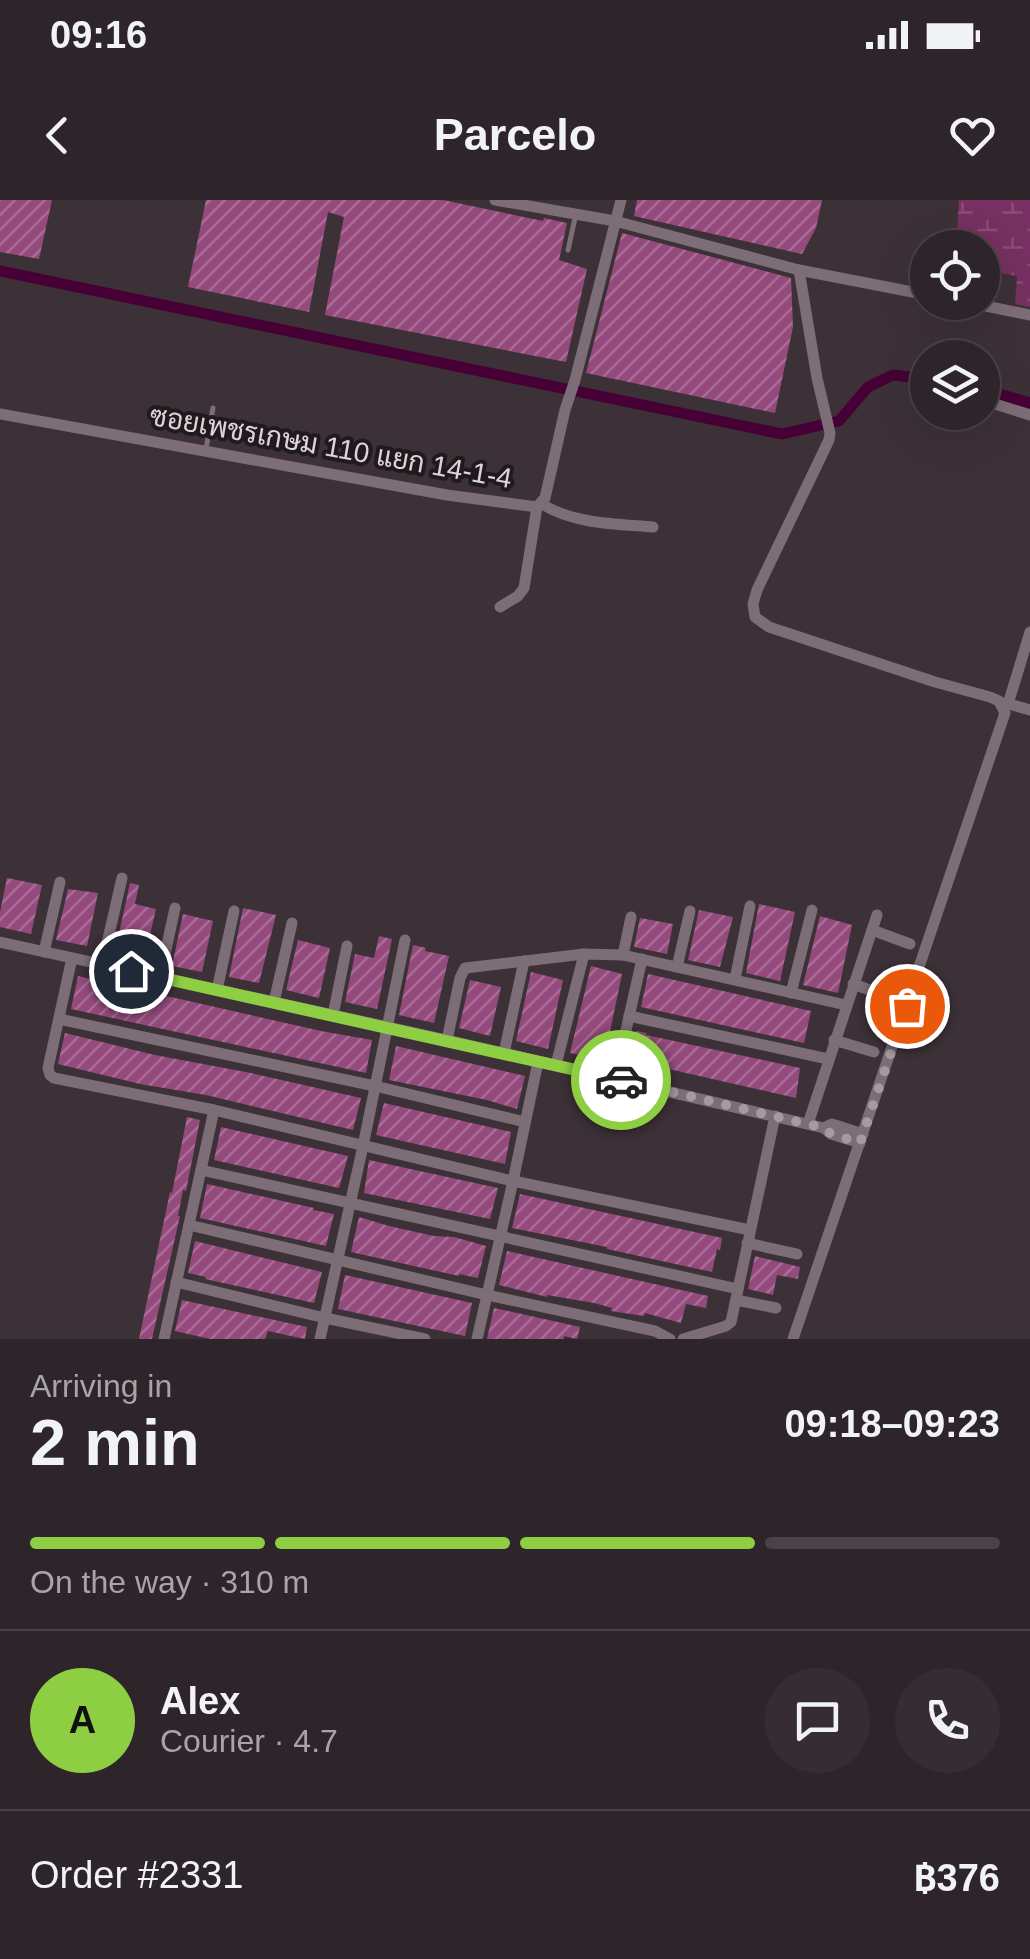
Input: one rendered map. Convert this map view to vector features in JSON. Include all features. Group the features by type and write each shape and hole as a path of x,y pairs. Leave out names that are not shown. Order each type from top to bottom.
{"street":[{"path":"495,200 614,221 799,270 910,292"},
{"name":"ซอยเพชรเกษม 110 แยก 14-1-4","path":"0,414 447,494 540,506 546,498 565,410 621,200"},
{"path":"799,270 830,433 757,590 755,617 768,626 1030,710"},
{"path":"1000,309 1030,315"},
{"path":"1000,406 1030,415"},
{"path":"500,607 524,588 540,506 571,517 653,527"},
{"path":"793,1339 1030,632"},
{"path":"102,965 122,878"},
{"path":"44,952 60,882"},
{"path":"735,979 750,906"},
{"path":"160,978 175,908"},
{"path":"791,993 812,910"},
{"path":"217,990 234,911"},
{"path":"677,967 690,911"},
{"path":"808,1124 877,914"},
{"path":"623,954 631,917"},
{"path":"274,1002 292,923"},
{"path":"872,930 910,944"},
{"path":"320,1339 404,940"},
{"path":"0,942 447,1040 808,1124 831,1134 862,1138"},
{"path":"333,1015 346,946"},
{"path":"447,1040 465,968 584,954 623,954 846,1005"},
{"path":"556,1065 584,954"},
{"path":"72,958 48,1068 54,1078 214,1110 749,1236 798,1254"},
{"path":"615,1079 642,959"},
{"path":"504,1053 524,961"},
{"path":"853,984 892,998"},
{"path":"629,1016 828,1059"},
{"path":"58,1019 526,1122"},
{"path":"834,1040 874,1052"},
{"path":"476,1339 538,1062"},
{"path":"164,1339 214,1110"},
{"path":"683,1339 729,1324 775,1116"},
{"path":"202,1170 737,1294 776,1308"},
{"path":"189,1225 655,1331 670,1339"},
{"path":"176,1282 425,1339"}],"lane":[{"path":"568,250 575,214"},
{"path":"206,452 213,408"}],"green space":[{"path":"959,200 1030,200 1030,307 1015,304 1017,276 1000,273 1000,230 957,230"}],"building":[{"path":"0,200 52,200 39,259 0,252"},
{"path":"206,200 443,200 567,223 559,260 587,269 566,362 325,315 344,217 328,212 309,312 188,287"},
{"path":"637,200 822,200 816,228 802,254 634,216"},
{"path":"622,233 791,278 793,327 775,413 586,373"},
{"path":"7,878 42,885 31,934 0,927"},
{"path":"130,883 139,885 135,904 156,909 144,960 115,952"},
{"path":"68,889 98,893 87,946 56,940"},
{"path":"759,904 795,912 780,981 746,973"},
{"path":"243,908 276,915 259,983 229,977"},
{"path":"699,910 733,917 720,967 688,960"},
{"path":"183,914 213,921 202,972 172,966"},
{"path":"820,916 852,925 838,993 803,985"},
{"path":"640,918 673,924 667,954 634,947"},
{"path":"379,936 392,939 377,1009 345,1002 355,954 374,958"},
{"path":"298,940 330,948 319,998 286,990"},
{"path":"413,945 449,956 434,1023 399,1015"},
{"path":"591,966 622,974 604,1060 570,1053"},
{"path":"531,972 563,980 548,1049 516,1041"},
{"path":"648,974 811,1011 804,1043 641,1007"},
{"path":"78,976 372,1040 366,1073 71,1009"},
{"path":"470,980 501,987 490,1036 459,1028"},
{"path":"636,1031 800,1068 796,1098 629,1060"},
{"path":"65,1033 361,1098 353,1130 58,1064"},
{"path":"396,1046 525,1076 517,1109 389,1080"},
{"path":"384,1103 511,1132 505,1164 376,1135"},
{"path":"187,1117 200,1120 186,1191 183,1190 152,1339 139,1339 172,1193"},
{"path":"221,1127 348,1156 339,1188 214,1160"},
{"path":"369,1160 498,1188 490,1219 364,1193"},
{"path":"207,1184 334,1214 326,1246 200,1218"},
{"path":"520,1194 722,1238 720,1250 717,1249 712,1272 512,1228"},
{"path":"359,1217 486,1246 478,1278 351,1252"},
{"path":"195,1241 322,1272 314,1303 188,1273"},
{"path":"507,1251 708,1296 706,1308 686,1304 681,1323 499,1285"},
{"path":"755,1256 800,1267 798,1279 777,1275 773,1295 748,1289"},
{"path":"345,1275 472,1303 465,1336 338,1309"},
{"path":"182,1300 307,1327 305,1339 268,1331 265,1339 210,1339 175,1331"},
{"path":"494,1308 580,1327 577,1339 487,1339"}],"waterway":[{"path":"0,271 782,434 839,421 868,387 893,375 910,377"},
{"path":"1000,394 1030,403"}],"way so far":[{"path":"621,1080 824,1128 860,1143 907,1006"}],"route":[{"path":"131,971 621,1080"}]}
